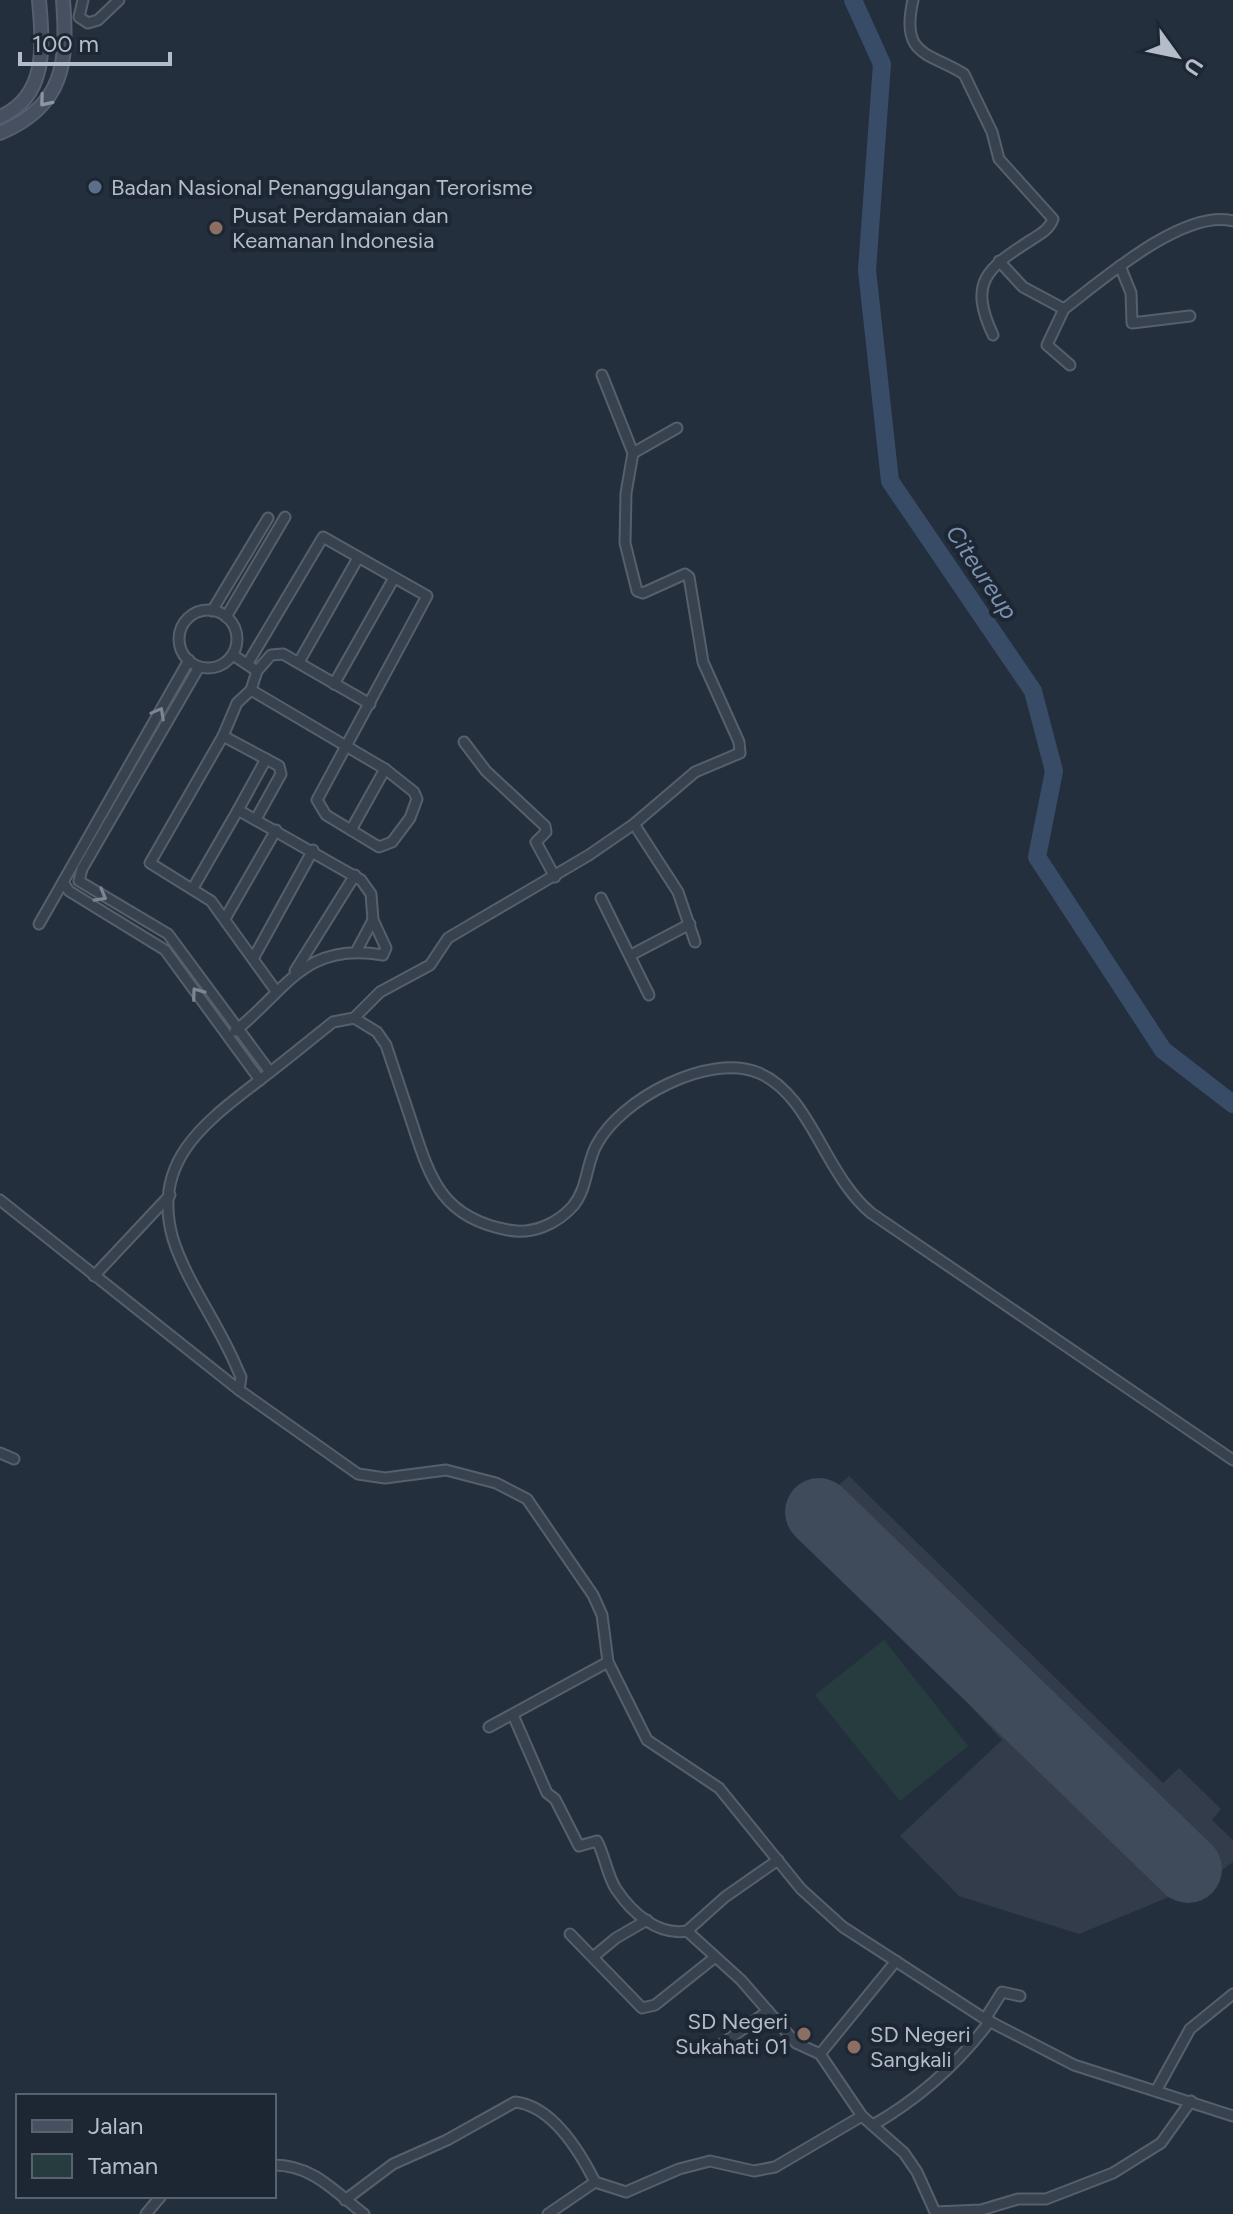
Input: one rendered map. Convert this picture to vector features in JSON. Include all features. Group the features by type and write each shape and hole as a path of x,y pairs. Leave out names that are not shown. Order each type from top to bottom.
{"street":[{"path":"0,117 25,102 34,86 42,56 39,0"},
{"path":"0,133 29,118 54,92 64,56 63,0"},
{"path":"83,0 79,17 88,23 98,20 119,0"},
{"path":"913,0 911,29 918,47 935,63 964,74 992,132 996,152 1004,166 1052,215 1049,227 999,261 981,285 987,323 993,335"},
{"path":"1070,365 1047,345 1064,309 1120,266 1176,232 1215,218 1233,221"},
{"path":"999,261 1023,287 1064,309"},
{"path":"1120,266 1131,293 1132,323 1190,316"},
{"path":"239,1390 241,1377 173,1239 170,1195 183,1150 192,1137 333,1022 354,1018 380,992 430,965 448,938 530,887 555,877 634,824 695,772 737,757 741,750 703,662 689,577 685,574 643,593 637,591 625,543 626,493 633,453 602,375"},
{"path":"633,453 677,428"},
{"path":"226,617 285,517"},
{"path":"212,611 268,518"},
{"path":"248,663 323,537 425,594 427,599 345,747 317,800 326,815 351,830 384,847 392,842 410,818 417,799 414,792 385,769 345,747 251,690"},
{"path":"299,662 358,558"},
{"path":"334,684 394,578"},
{"path":"212,611 226,617 236,634 233,655 218,666 199,667 189,660 180,644 182,629 190,617 212,611"},
{"path":"276,991 226,917 193,888 151,865 150,859 223,736 237,703 251,690 257,671 277,653 299,662 370,704"},
{"path":"233,655 257,671"},
{"path":"39,924 189,660"},
{"path":"199,667 82,869 79,881 168,934 270,1072"},
{"path":"223,736 279,766 281,774 256,819"},
{"path":"464,742 486,771 545,826 546,832 536,842 555,877"},
{"path":"193,888 266,759"},
{"path":"351,830 385,769"},
{"path":"238,810 355,875 371,894 373,920 386,953 357,950 295,971"},
{"path":"634,824 674,885 695,942"},
{"path":"226,917 276,830"},
{"path":"254,957 313,850"},
{"path":"228,1036 295,971 355,875"},
{"path":"63,882 69,891 165,950 260,1080"},
{"path":"601,898 649,995"},
{"path":"357,950 373,920"},
{"path":"631,955 690,924"},
{"path":"354,1018 377,1032 386,1045 425,1164 441,1194 469,1218 514,1231 540,1228 569,1210 581,1194 590,1156 606,1128 640,1100 707,1071 745,1069 767,1077 791,1097 839,1180 866,1210 1233,1460"},
{"path":"94,1276 170,1195"},
{"path":"0,1200 239,1390 358,1474 392,1477 437,1469 496,1483 522,1495 539,1512 593,1595 602,1615 608,1662 647,1740 712,1781 824,1912 988,2020 1074,2065 1233,2116"},
{"path":"0,1453 14,1459"},
{"path":"489,1727 608,1662"},
{"path":"513,1715 547,1793 555,1799 579,1846 597,1841 615,1888 647,1920 665,1932 687,1931 725,1897 778,1860"},
{"path":"593,1957 616,1938 647,1920"},
{"path":"687,1931 741,1980 796,2043 820,2054 862,2116 904,2153 917,2172 932,2209 949,2214 993,2211 1018,2199 1046,2199 1129,2165 1161,2143 1191,2101"},
{"path":"570,1934 637,2004 649,2009 714,1958"},
{"path":"820,2054 896,1961"},
{"path":"873,2125 914,2101 964,2056 1002,1992 1020,1996"},
{"path":"1156,2091 1190,2029 1233,1994"},
{"path":"722,2044 768,2011"},
{"path":"345,2200 393,2164 447,2140 515,2102 529,2106 556,2126 583,2157 595,2182 626,2192 667,2174 710,2161 754,2171 764,2170 862,2116"},
{"path":"276,2165 311,2173 364,2214"},
{"path":"548,2214 595,2182"},
{"path":"146,2214 159,2198"}],"shaded area":[{"path":"849,1476 1163,1783 1179,1768 1221,1809 1212,1820 1233,1840 1233,1862 1206,1882 1079,1934 959,1896 900,1836 1002,1740 798,1521"}],"green space":[{"path":"884,1640 968,1746 900,1801 815,1695"}],"waterway":[{"name":"Citeureup","path":"853,0 882,64 867,270 890,481 1033,691 1054,771 1037,857 1163,1050 1233,1104"}],"runway":[{"path":"819,1512 1188,1869"}],"place":[{"name":"Badan Nasional Penanggulangan Terorisme","path":"95,187"},
{"name":"Pusat Perdamaian dan Keamanan Indonesia","path":"216,228"},
{"name":"SD Negeri Sukahati 01","path":"804,2034"},
{"name":"SD Negeri Sangkali","path":"854,2047"}]}
